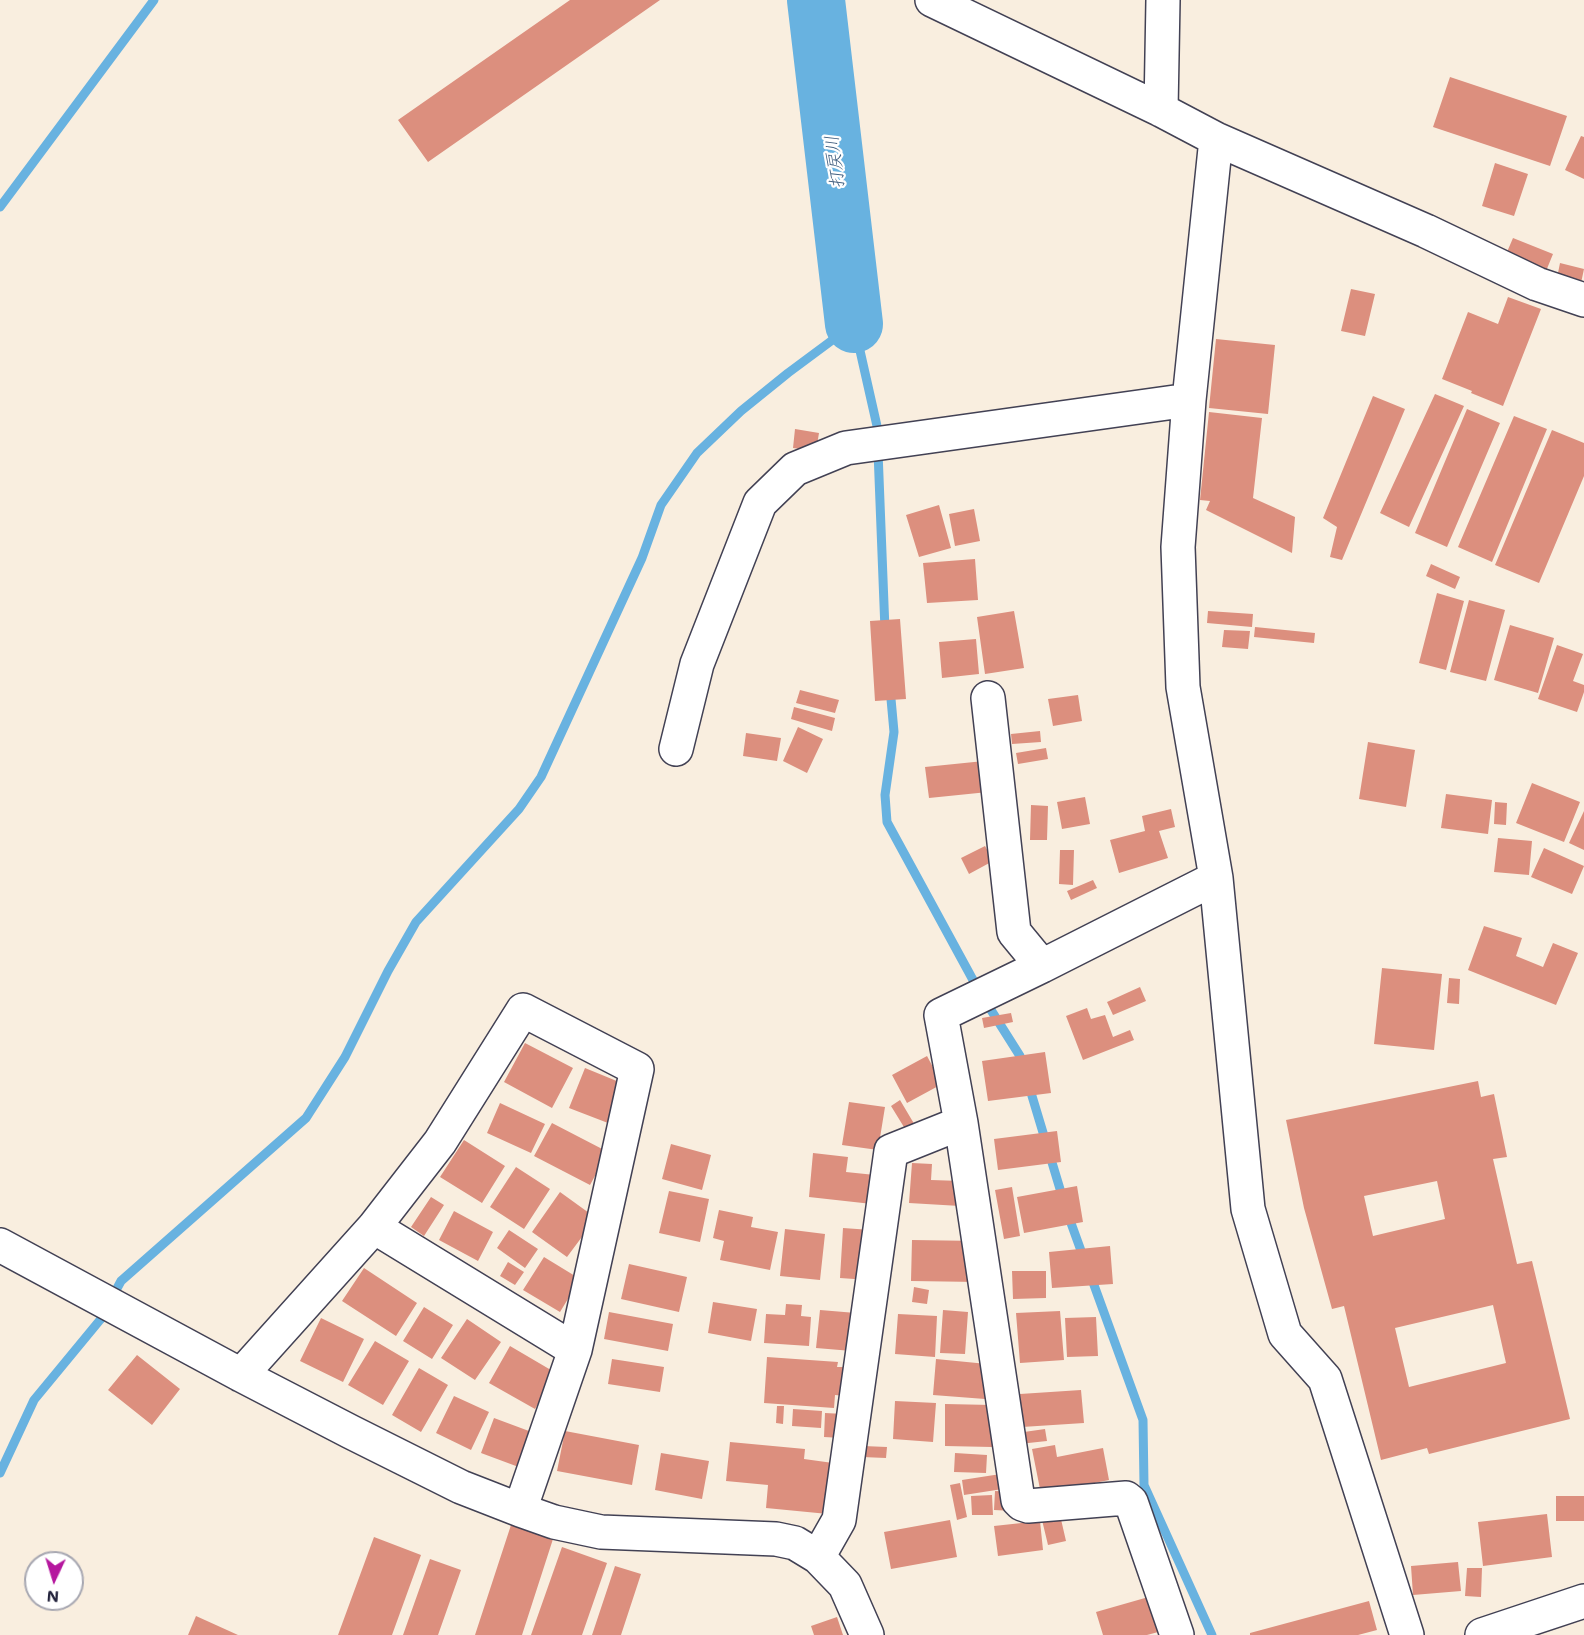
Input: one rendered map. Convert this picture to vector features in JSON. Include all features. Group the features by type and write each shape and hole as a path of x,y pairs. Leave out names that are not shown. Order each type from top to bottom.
{"street":[{"path":"932,0 1161,110 1216,139 1426,231 1537,284 1584,300"},
{"path":"1161,110 1163,0"},
{"path":"1216,139 1189,400 1178,547 1183,687 1216,878 1248,1209 1285,1334 1325,1379 1407,1635"},
{"path":"676,749 697,664 760,503 795,469 846,448 1189,400"},
{"path":"988,698 1014,932 1042,966"},
{"path":"1177,1635 1131,1502 1126,1498 1028,1506 1018,1500 961,1123 941,1015 1216,878"},
{"path":"241,1375 374,1227 440,1142 523,1010 637,1070 575,1350 520,1510"},
{"path":"818,1557 839,1520 891,1151 961,1123"},
{"path":"374,1227 575,1350"},
{"path":"0,1245 241,1375 461,1487 520,1510 554,1522 601,1532 776,1539 795,1543 818,1557 845,1586 867,1635"},
{"path":"1482,1635 1584,1601"}],"building":[{"path":"570,0 660,0 428,162 398,120"},
{"path":"1450,77 1567,116 1550,166 1433,127"},
{"path":"1581,136 1584,137 1584,179 1565,170"},
{"path":"1495,163 1528,174 1514,216 1482,206"},
{"path":"1513,238 1553,254 1544,276 1504,259"},
{"path":"1560,263 1584,269 1581,283 1557,278"},
{"path":"1351,289 1375,294 1365,336 1341,331"},
{"path":"1508,297 1541,309 1503,406 1442,379 1468,312 1498,324"},
{"path":"1216,339 1275,345 1268,414 1209,408"},
{"path":"1435,394 1464,406 1409,527 1380,513"},
{"path":"1373,396 1405,409 1342,560 1330,557 1337,527 1323,518"},
{"path":"1467,409 1500,423 1447,547 1415,533"},
{"path":"1209,412 1262,418 1253,498 1295,517 1292,553 1206,510 1210,501 1200,500"},
{"path":"1514,416 1547,429 1492,562 1458,547"},
{"path":"795,429 819,433 816,451 793,448"},
{"path":"1552,430 1584,443 1584,476 1539,583 1495,565"},
{"path":"939,505 951,548 919,557 906,515"},
{"path":"974,509 980,541 955,546 949,514"},
{"path":"975,559 978,600 927,603 923,563"},
{"path":"1431,564 1460,577 1455,589 1426,576"},
{"path":"1437,593 1464,601 1446,670 1419,663"},
{"path":"1469,600 1505,610 1486,681 1450,672"},
{"path":"1014,611 1024,668 985,674 977,617"},
{"path":"1208,611 1253,614 1252,627 1207,623"},
{"path":"900,619 906,699 875,701 870,621"},
{"path":"1510,625 1554,638 1538,693 1494,680"},
{"path":"1255,627 1315,633 1314,643 1254,637"},
{"path":"1224,630 1250,631 1248,649 1222,647"},
{"path":"976,639 979,674 942,678 939,642"},
{"path":"1557,645 1583,654 1573,681 1584,685 1577,712 1538,699"},
{"path":"800,690 839,700 835,713 796,703"},
{"path":"1078,695 1082,721 1053,726 1048,699"},
{"path":"794,707 835,718 832,731 791,719"},
{"path":"798,727 823,739 807,773 783,761"},
{"path":"1040,731 1041,742 1012,744 1011,734"},
{"path":"746,733 781,738 777,761 743,756"},
{"path":"1368,742 1415,750 1406,807 1359,799"},
{"path":"1046,748 1048,759 1018,764 1016,753"},
{"path":"984,761 988,792 929,798 925,767"},
{"path":"1532,783 1580,802 1564,842 1516,823"},
{"path":"1446,794 1492,800 1488,834 1441,828"},
{"path":"1085,797 1090,824 1062,829 1057,802"},
{"path":"1495,802 1507,803 1506,825 1494,824"},
{"path":"1031,805 1048,806 1047,840 1030,840"},
{"path":"1171,809 1175,827 1159,831 1168,858 1119,873 1110,840 1145,831 1142,816"},
{"path":"1584,811 1584,850 1569,843"},
{"path":"1498,838 1532,841 1529,875 1494,872"},
{"path":"985,846 993,861 969,874 961,858"},
{"path":"1544,848 1584,866 1572,894 1531,877"},
{"path":"1060,850 1074,850 1073,885 1059,884"},
{"path":"1093,880 1097,888 1071,900 1067,891"},
{"path":"1484,926 1522,938 1516,956 1543,967 1553,943 1578,953 1556,1005 1468,970"},
{"path":"1382,968 1442,974 1434,1050 1374,1044"},
{"path":"1449,978 1460,979 1459,1004 1447,1003"},
{"path":"1140,987 1146,1001 1113,1015 1107,1002"},
{"path":"1087,1008 1091,1019 1105,1015 1113,1037 1130,1030 1134,1040 1083,1060 1066,1016"},
{"path":"1011,1013 1013,1022 984,1028 982,1018"},
{"path":"525,1043 573,1068 552,1108 504,1082"},
{"path":"1045,1052 1051,1093 988,1101 982,1061"},
{"path":"927,1056 942,1084 907,1103 892,1075"},
{"path":"585,1068 624,1084 608,1123 569,1108"},
{"path":"1478,1081 1481,1097 1494,1094 1507,1157 1493,1159 1517,1264 1532,1261 1570,1419 1429,1454 1427,1448 1381,1460 1344,1306 1332,1309 1304,1208 1286,1120","holes":["1437,1181 1445,1219 1373,1236 1364,1196","1493,1305 1506,1363 1409,1387 1395,1328"]},
{"path":"900,1100 916,1127 907,1132 891,1106"},
{"path":"849,1102 885,1107 878,1150 842,1145"},
{"path":"500,1103 545,1124 531,1153 487,1133"},
{"path":"552,1123 608,1152 590,1185 534,1156"},
{"path":"1057,1131 1061,1162 998,1170 994,1139"},
{"path":"464,1140 505,1166 482,1203 440,1177"},
{"path":"671,1144 711,1155 702,1190 662,1179"},
{"path":"813,1153 848,1157 846,1172 875,1175 872,1204 809,1197"},
{"path":"912,1163 932,1164 931,1180 961,1181 960,1206 909,1203"},
{"path":"516,1167 550,1189 524,1229 490,1207"},
{"path":"1077,1186 1083,1222 1024,1233 1017,1197"},
{"path":"1012,1187 1020,1236 1004,1239 995,1190"},
{"path":"669,1191 709,1199 700,1242 659,1233"},
{"path":"560,1192 596,1218 567,1257 532,1232"},
{"path":"431,1197 444,1205 424,1236 411,1227"},
{"path":"719,1210 753,1217 751,1227 778,1232 770,1270 720,1260 724,1241 713,1238"},
{"path":"454,1211 493,1232 478,1261 439,1240"},
{"path":"843,1228 871,1230 868,1280 840,1278"},
{"path":"785,1229 825,1234 820,1280 780,1276"},
{"path":"509,1230 538,1249 525,1268 497,1248"},
{"path":"912,1240 979,1241 978,1282 911,1281"},
{"path":"1110,1246 1113,1284 1052,1288 1049,1252"},
{"path":"544,1257 580,1279 560,1312 523,1290"},
{"path":"508,1262 524,1272 515,1285 500,1276"},
{"path":"629,1264 687,1277 679,1312 621,1299"},
{"path":"364,1268 417,1303 396,1336 342,1301"},
{"path":"1012,1271 1046,1271 1046,1298 1013,1299"},
{"path":"914,1287 929,1290 927,1304 912,1302"},
{"path":"713,1302 757,1309 751,1341 708,1333"},
{"path":"786,1304 802,1305 801,1316 811,1317 809,1346 764,1343 766,1314 785,1315"},
{"path":"424,1307 453,1325 432,1359 403,1341"},
{"path":"820,1310 856,1313 852,1351 816,1348"},
{"path":"943,1310 968,1312 965,1354 940,1353"},
{"path":"1060,1311 1064,1360 1020,1363 1016,1313"},
{"path":"609,1312 673,1324 668,1351 604,1339"},
{"path":"898,1314 937,1316 935,1357 895,1354"},
{"path":"1096,1317 1098,1356 1067,1357 1065,1318"},
{"path":"321,1318 364,1339 343,1382 300,1361"},
{"path":"467,1319 501,1342 475,1380 441,1358"},
{"path":"375,1341 409,1361 383,1405 348,1385"},
{"path":"510,1346 556,1373 535,1409 489,1383"},
{"path":"137,1355 180,1389 152,1425 108,1390"},
{"path":"767,1357 838,1362 837,1367 849,1367 846,1396 835,1395 834,1408 764,1403"},
{"path":"612,1359 664,1367 660,1392 608,1384"},
{"path":"936,1359 987,1364 985,1399 933,1395"},
{"path":"419,1368 448,1385 421,1432 392,1415"},
{"path":"1081,1390 1084,1423 1022,1427 1020,1394"},
{"path":"454,1396 489,1412 471,1450 436,1433"},
{"path":"895,1401 936,1403 933,1442 893,1439"},
{"path":"945,1404 992,1405 992,1447 945,1446"},
{"path":"777,1406 784,1406 783,1424 776,1423"},
{"path":"793,1409 822,1411 821,1428 792,1426"},
{"path":"825,1413 844,1414 842,1438 824,1437"},
{"path":"494,1418 537,1434 524,1469 481,1453"},
{"path":"1045,1429 1047,1441 1019,1444 1017,1433"},
{"path":"565,1431 639,1445 632,1485 557,1471"},
{"path":"730,1442 805,1449 804,1459 833,1463 828,1514 766,1508 768,1485 726,1481"},
{"path":"1055,1445 1057,1457 1103,1448 1109,1480 1041,1494 1032,1449"},
{"path":"863,1446 887,1447 886,1458 862,1457"},
{"path":"661,1453 709,1461 702,1499 655,1490"},
{"path":"955,1453 987,1455 986,1473 954,1472"},
{"path":"1007,1473 1009,1488 964,1495 962,1480"},
{"path":"960,1483 967,1517 957,1520 950,1485"},
{"path":"995,1491 1014,1492 1014,1511 994,1510"},
{"path":"992,1495 993,1515 972,1515 971,1496"},
{"path":"1556,1496 1584,1496 1584,1521 1556,1521"},
{"path":"1547,1514 1552,1557 1483,1566 1478,1522"},
{"path":"1060,1515 1066,1541 1048,1545 1042,1520"},
{"path":"950,1520 957,1557 891,1569 884,1532"},
{"path":"1040,1521 1043,1550 998,1556 994,1526"},
{"path":"511,1525 553,1539 522,1635 475,1635"},
{"path":"374,1537 421,1555 392,1635 338,1635"},
{"path":"562,1547 607,1563 582,1635 531,1635"},
{"path":"430,1559 461,1570 438,1635 403,1635"},
{"path":"1458,1562 1461,1591 1413,1595 1411,1566"},
{"path":"615,1566 641,1574 621,1635 592,1635"},
{"path":"1467,1568 1482,1568 1481,1597 1465,1596"},
{"path":"1152,1596 1162,1631 1147,1635 1103,1635 1096,1612"},
{"path":"1369,1601 1377,1630 1358,1635 1250,1635 1250,1633"},
{"path":"196,1616 238,1635 188,1635"},
{"path":"837,1617 843,1635 814,1635 811,1626"}],"waterway":[{"path":"0,207 154,0"},
{"name":"打戻川","path":"816,0 854,324"},
{"path":"0,1473 34,1400 100,1320 121,1281 306,1118 345,1057 388,971 416,922 519,809 541,777 642,558 661,505 697,453 741,411 854,324 877,426 885,630"},
{"path":"890,688 894,732 885,795 887,822 979,991 1020,1056 1024,1067"},
{"path":"1029,1086 1063,1199"},
{"path":"1067,1212 1084,1259"},
{"path":"1090,1274 1143,1420 1144,1485 1212,1635"}]}
